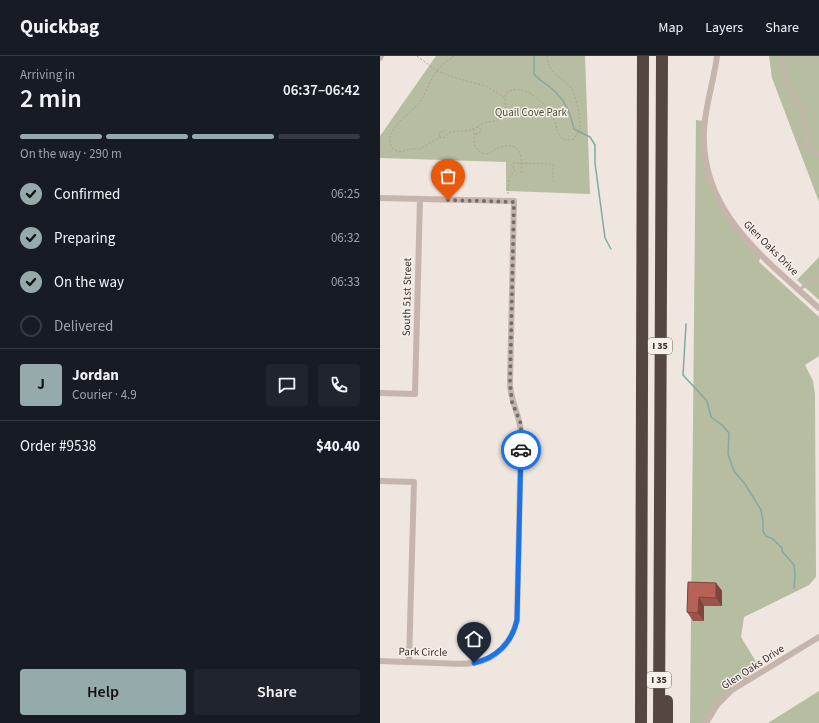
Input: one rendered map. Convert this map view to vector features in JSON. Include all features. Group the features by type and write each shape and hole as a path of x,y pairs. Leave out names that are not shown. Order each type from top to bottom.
{"highway":[{"name":"I 35","path":"641,723 643,56"},
{"name":"I 35","path":"659,723 662,56"},
{"path":"659,636 665,665 667,723"},
{"path":"633,723 641,638"}],"street":[{"name":"Glen Oaks Drive","path":"717,56 705,121 704,154 708,176 721,204 738,230 759,254 819,308"},
{"path":"380,198 420,199"},
{"name":"Park Circle","path":"380,661 466,664 482,661 497,653 508,641 515,628 517,620 521,433 519,416 512,402 510,383 514,202 420,199"},
{"name":"South 51st Street","path":"380,393 415,394 420,199"},
{"path":"380,481 414,482 408,662"},
{"name":"Glen Oaks Drive","path":"706,723 717,705 732,690 819,637"}],"lane":[{"path":"780,56 788,88 802,110 806,129 807,148 819,154"},
{"path":"799,290 808,283 819,280"}],"path":[{"path":"417,56 437,71 459,79 486,86 505,97"},
{"path":"454,56 439,68 423,97 413,109 399,120 390,134 389,139 393,149 400,152 411,149 420,149 440,137 444,138 446,134 474,129 482,122 494,121 504,116 506,93 512,89 519,88 546,105 553,116 559,135 562,138 570,140 574,139 579,130 579,117 576,100 573,92 567,84 554,75 549,65 547,56"},
{"path":"475,134 479,134 481,131 478,127"},
{"path":"474,129 474,141 479,151 485,154 501,146 514,147 520,153 522,164 521,175"},
{"path":"440,137 440,131 444,131 446,134"},
{"path":"508,197 509,178 515,170 511,166 513,163 553,164 552,181 556,181"}],"green space":[{"name":"Quail Cove Park","path":"436,56 585,56 590,194 506,191 506,162 380,158 380,136"},
{"path":"769,56 819,56 819,202 772,78"},
{"path":"696,120 705,121 704,154 721,204 761,255 759,262 819,317 819,356 805,365 813,381 815,394 816,577 809,585 744,617 741,637 758,665 743,682 732,690 706,723 690,723"},
{"path":"819,257 819,300 797,280"},
{"path":"819,691 819,723 768,723"}],"building":[{"path":"688,582 716,583 716,598 699,597 698,613 687,612"}],"waterway":[{"path":"534,56 534,74 556,92 563,101 569,111 574,129 590,137 595,145 595,163 605,238 611,249"},
{"path":"686,324 683,375 707,401 711,417 722,425 729,433 728,454 734,471 745,484 761,510 763,531 766,536 773,539 782,548 782,551 794,565 794,588"}],"way so far":[{"path":"448,200 514,202 510,391 512,402 521,424 521,450"}],"route":[{"path":"474,663 490,658 503,648 515,628 517,620 521,450"}]}
